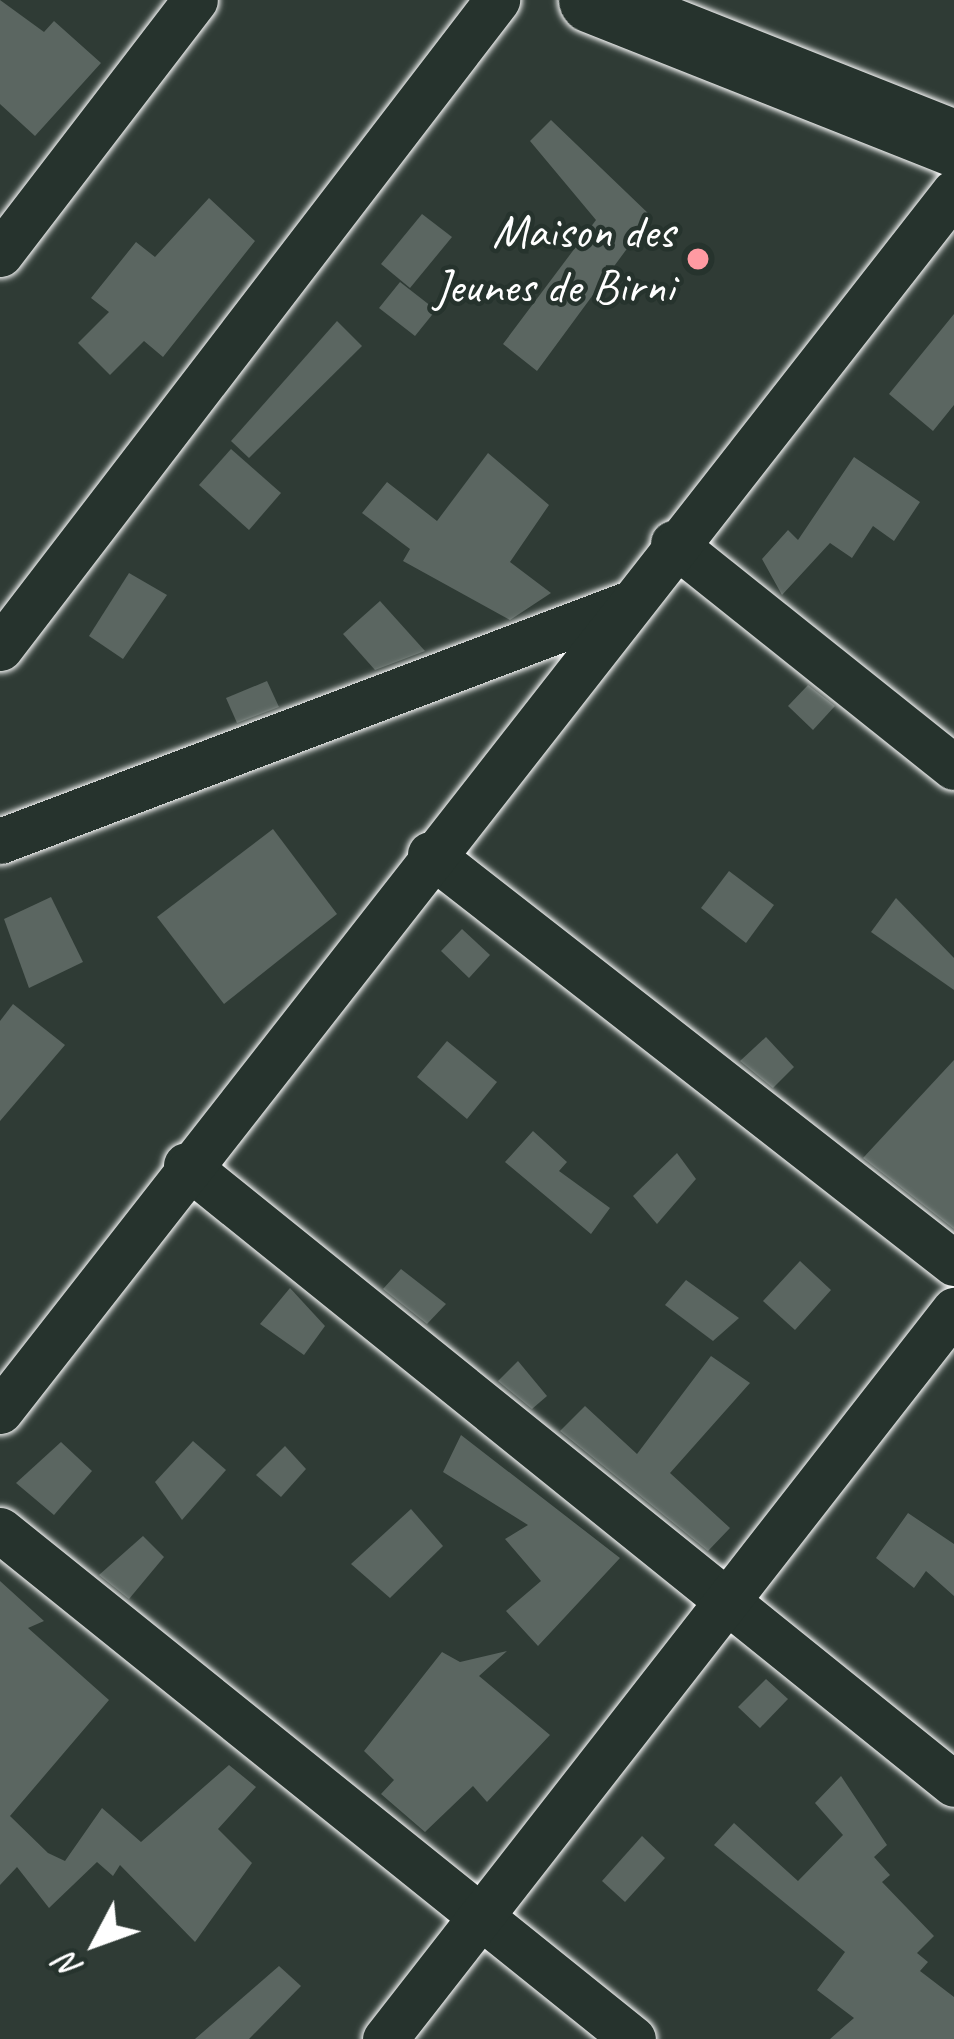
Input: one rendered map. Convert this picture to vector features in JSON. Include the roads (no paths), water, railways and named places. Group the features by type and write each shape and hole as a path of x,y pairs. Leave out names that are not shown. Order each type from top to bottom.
{"highway":[{"path":"592,0 954,143"}],"street":[{"path":"0,254 195,0"},
{"path":"0,648 497,0"},
{"path":"0,1412 186,1165 954,193"},
{"path":"673,543 954,767"},
{"path":"0,842 625,605"},
{"path":"430,854 954,1263"},
{"path":"186,1165 724,1604 954,1784"},
{"path":"385,2039 483,1922 954,1310"},
{"path":"0,1530 633,2039"}],"place":[{"name":"Maison des Jeunes de Birni","path":"698,259"}]}
